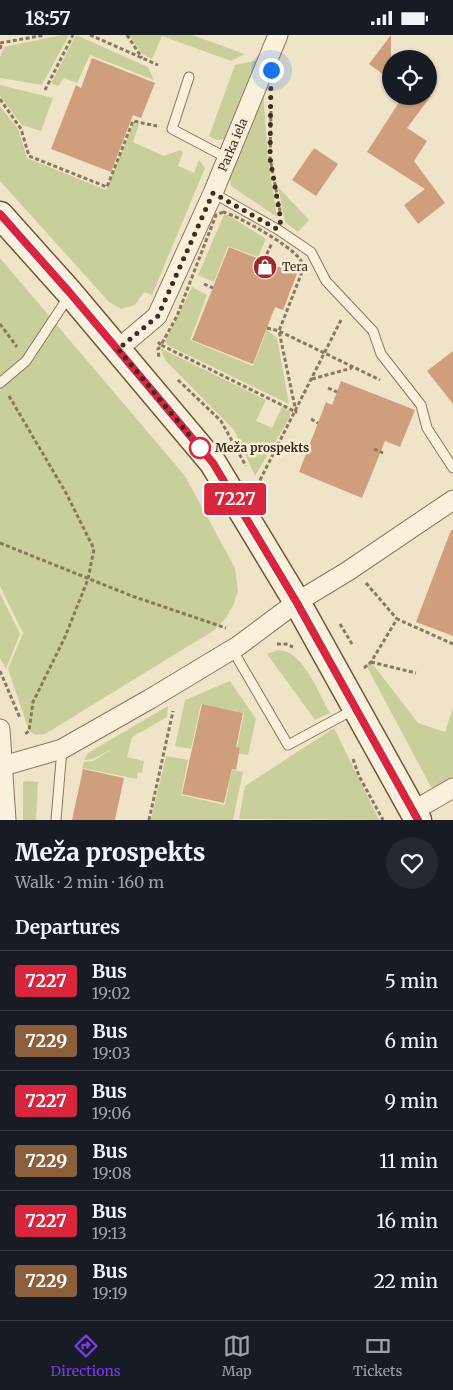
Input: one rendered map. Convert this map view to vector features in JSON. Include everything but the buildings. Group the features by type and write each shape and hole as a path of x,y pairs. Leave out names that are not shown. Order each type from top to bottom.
{"main road":[{"path":"0,215 70,293 213,463 297,603 415,816"}],"street":[{"name":"Parka iela","path":"118,349 158,316 213,193 278,35"},
{"path":"2,766 62,749 235,648 297,603 453,500"},
{"path":"0,729 6,820"},
{"path":"415,816 453,788"}],"lane":[{"path":"189,77 172,129 227,158"},
{"path":"213,193 277,229 311,252 326,281 373,331 381,354 420,405 427,428 453,468"},
{"path":"0,383 26,361 70,293"},
{"path":"235,648 288,745 356,708"},
{"path":"56,820 62,749"}],"path":[{"path":"0,49 1,43 45,35"},
{"path":"45,90 73,35"},
{"path":"90,35 158,65"},
{"path":"127,35 142,58"},
{"path":"0,99 21,128 29,156 107,187 133,121 172,129"},
{"path":"271,101 270,158 281,221 277,229"},
{"path":"223,212 234,215 299,257 302,264 302,273 279,331 296,412 161,345 176,316 216,215 223,212"},
{"path":"204,285 213,288"},
{"path":"255,489 296,412 311,379 326,354 348,304"},
{"path":"0,324 26,361"},
{"path":"267,328 279,331 413,395"},
{"path":"311,379 353,367"},
{"path":"0,383 62,485 94,549 88,579 65,637 33,702 29,731 25,734 7,684 0,671"},
{"path":"328,388 337,392"},
{"path":"310,419 318,423"},
{"path":"374,449 383,453"},
{"path":"0,543 132,596 229,629 235,648"},
{"path":"364,581 397,619 453,644"},
{"path":"364,668 370,662 397,619"},
{"path":"370,662 416,673"},
{"path":"149,820 174,707"}],"green space":[{"path":"69,35 42,85 0,78 0,57 4,47"},
{"path":"76,35 148,67 154,80 90,55 77,83 64,78 58,86 51,83"},
{"path":"129,35 192,35 245,54 231,61 162,36 152,59 142,54"},
{"path":"258,60 225,139 216,140 209,136 235,65"},
{"path":"0,85 53,98 41,131 22,125 0,96"},
{"path":"263,90 268,159 277,217 231,186 229,172"},
{"path":"0,106 18,129 27,158 106,190 134,123 139,124 133,142 164,156 180,150 183,152 178,166 194,173 199,160 205,168 152,295 144,292 135,305 121,309 109,302 0,181"},
{"path":"278,187 309,220 298,232 285,222"},
{"path":"224,215 228,215 266,239 258,257 228,246 214,282 198,275"},
{"path":"0,258 185,476 235,568 238,591 233,606 226,618 213,631 45,734 36,735 29,731 8,669 23,633 0,586"},
{"path":"192,287 207,295 190,340 253,366 267,330 277,338 289,404 167,345 165,341"},
{"path":"160,348 266,400 256,421 272,428 282,407 290,411 290,417 255,476 234,430 166,361"},
{"path":"0,593 20,634 6,669 0,658"},
{"path":"278,650 287,652 295,657 302,665 315,684 330,713 315,720 267,654"},
{"path":"371,662 418,723 445,732 453,708 453,779 451,781 432,789 366,665"},
{"path":"230,681 256,719 248,755 239,754 240,748 237,747 244,713 201,704 191,749 175,746 185,700"},
{"path":"168,706 167,717 132,737 127,757 144,761 142,773 138,772 137,779 82,768 84,762 93,761 116,747 93,759 84,760 88,753"},
{"path":"334,728 379,820 239,819 245,786"},
{"path":"166,756 188,760 181,795 225,805 232,770 243,772 233,820 151,820"},
{"path":"23,782 38,782 36,820 23,820"}],"bus line":[{"name":"7227","path":"0,214 118,349 213,463 254,528 418,820"}],"place":[{"name":"Tera","path":"265,267"},
{"name":"Meža prospekts","path":"200,448"}],"route":[{"path":"200,448 118,349 158,316 213,193 277,229 281,221 270,158 271,70"}]}
